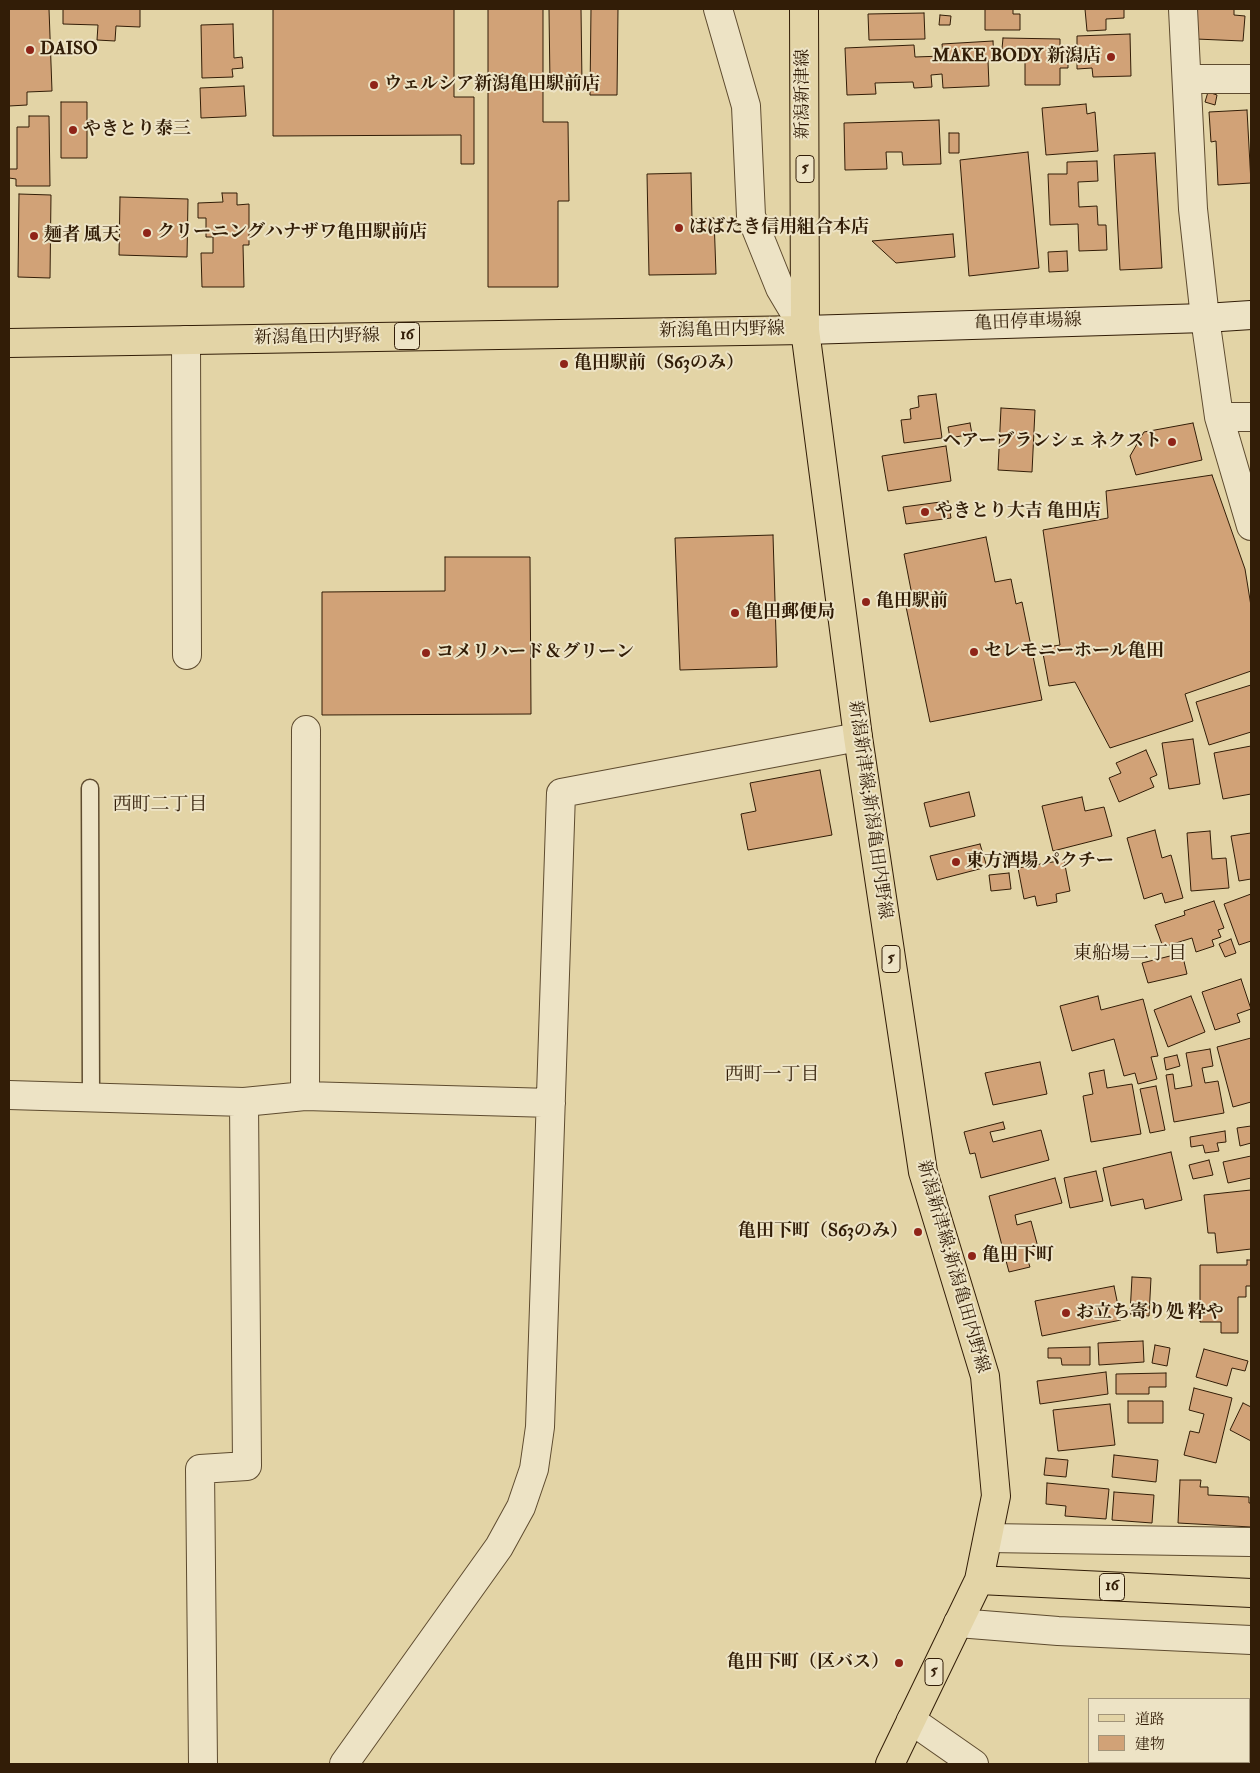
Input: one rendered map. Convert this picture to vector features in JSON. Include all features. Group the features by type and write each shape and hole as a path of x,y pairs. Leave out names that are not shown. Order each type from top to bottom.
{"main road":[{"name":"新潟新津線","path":"804,9 805,330"},
{"name":"新潟亀田内野線","path":"9,343 805,330"},
{"name":"新潟新津線;新潟亀田内野線","path":"805,330 858,737 923,1172 985,1376 996,1496 979,1580"},
{"name":"16","path":"979,1580 1248,1593"},
{"name":"5","path":"890,1764 979,1580"}],"street":[{"path":"718,9 746,106 751,216 780,288 805,330"},
{"path":"1183,9 1193,209 1204,318 1219,417 1251,526"},
{"path":"1187,79 1251,79"},
{"name":"亀田停車場線","path":"805,330 1251,315"},
{"path":"186,340 187,655"},
{"path":"1219,417 1251,417"},
{"path":"305,1096 306,730"},
{"path":"344,1764 499,1547 521,1507 534,1469 540,1427 561,793 858,737"},
{"path":"9,1095 244,1102 305,1096 551,1103"},
{"path":"203,1764 200,1469 246,1466 244,1102"},
{"path":"988,1538 1251,1542"},
{"path":"958,1624 1058,1631 1251,1640"},
{"path":"911,1720 974,1764"}],"lane":[{"path":"90,788 91,1098"}],"building":[{"name":"DAISO","path":"9,9 49,9 52,91 27,92 27,105 9,106"},
{"path":"63,9 140,9 140,27 116,26 115,41 97,40 98,25 63,24"},
{"path":"273,9 454,9 454,97 474,97 474,164 461,164 461,135 273,136"},
{"path":"488,9 543,9 543,122 568,122 569,201 558,201 558,287 488,287"},
{"path":"549,9 581,9 582,84 550,84"},
{"path":"591,9 618,9 617,95 590,95"},
{"path":"985,9 1013,9 1013,14 1020,14 1020,30 985,30"},
{"path":"1085,9 1124,9 1124,18 1106,19 1106,30 1087,31"},
{"path":"1197,9 1234,9 1234,15 1245,16 1243,41 1196,39"},
{"path":"924,13 925,39 869,40 868,14"},
{"path":"940,15 951,16 950,25 939,25"},
{"path":"233,24 234,58 242,57 243,68 232,69 233,77 202,78 201,25"},
{"path":"1130,34 1131,76 1093,77 1092,68 1077,69 1077,36"},
{"path":"1003,38 1060,39 1060,49 1068,49 1068,68 1060,68 1060,85 1025,85 1025,49 1002,49"},
{"path":"993,41 994,61 988,61 989,86 943,88 942,74 931,75 932,87 914,88 913,82 875,83 876,94 847,95 845,48 914,45 915,57 943,56 942,44"},
{"path":"244,86 246,116 201,118 200,88"},
{"path":"1208,92 1217,95 1215,105 1205,102"},
{"path":"61,102 87,102 87,158 61,158"},
{"path":"1086,104 1087,114 1095,112 1098,151 1046,155 1042,108"},
{"path":"1247,110 1251,183 1218,185 1216,141 1211,142 1209,112"},
{"path":"29,116 49,116 50,186 16,186 16,179 9,178 9,169 17,169 17,127 29,127"},
{"path":"939,120 941,164 903,165 902,152 886,152 887,169 845,170 844,123"},
{"path":"949,133 959,133 959,153 949,153"},
{"path":"1028,152 1039,268 969,276 960,160"},
{"path":"1155,153 1162,268 1120,270 1114,155"},
{"path":"1097,161 1098,181 1078,182 1079,207 1097,206 1098,225 1106,225 1107,250 1079,251 1078,224 1050,225 1048,174 1067,174 1067,162"},
{"path":"691,173 692,219 714,218 716,274 649,275 647,174"},
{"path":"222,193 237,193 237,205 249,204 249,245 243,245 244,287 202,287 201,253 213,253 213,237 206,237 206,218 198,218 198,203 223,202"},
{"name":"麺者 風天","path":"19,194 51,195 50,278 18,277"},
{"path":"120,197 188,199 187,257 119,255"},
{"path":"953,234 955,257 896,263 872,241"},
{"path":"1067,251 1068,271 1049,272 1048,252"},
{"path":"936,394 942,438 904,443 901,420 911,419 910,409 919,407 918,396"},
{"path":"1001,408 1035,410 1032,472 998,470"},
{"path":"970,423 972,434 950,438 948,427"},
{"path":"1193,423 1202,460 1136,475 1130,456 1144,432"},
{"path":"946,446 951,481 888,491 882,456"},
{"path":"1212,475 1245,569 1251,606 1251,671 1185,694 1193,721 1110,748 1075,682 1049,686 1042,648 1060,645 1043,530 1108,518 1106,491"},
{"path":"948,501 951,518 906,524 903,507"},
{"path":"773,535 777,667 680,670 675,538"},
{"name":"セレモニーホール亀田","path":"986,537 995,582 1011,579 1016,604 1022,602 1042,700 930,722 904,597 912,595 904,554"},
{"name":"コメリハード＆グリーン","path":"445,557 530,557 531,714 322,715 322,592 445,591"},
{"path":"1251,685 1251,732 1209,745 1196,702"},
{"path":"1193,739 1200,784 1169,789 1162,743"},
{"path":"1251,746 1251,794 1223,799 1214,753"},
{"path":"1146,750 1157,775 1150,778 1154,787 1119,802 1109,778 1121,773 1116,763"},
{"path":"820,770 832,835 748,850 741,814 756,811 750,783"},
{"path":"969,792 975,816 930,827 924,803"},
{"path":"1082,797 1085,811 1104,807 1112,836 1053,851 1042,806"},
{"path":"1155,830 1162,858 1171,855 1183,898 1165,903 1162,893 1144,899 1127,838"},
{"path":"1210,831 1212,859 1226,858 1229,888 1191,891 1187,833"},
{"path":"1251,833 1251,879 1239,881 1231,836"},
{"path":"980,844 987,867 937,880 930,856"},
{"path":"1064,860 1070,891 1056,894 1057,902 1037,906 1035,896 1024,899 1018,868"},
{"path":"1009,873 1011,889 991,891 989,875"},
{"path":"1251,894 1251,941 1239,945 1224,904"},
{"path":"1214,901 1224,928 1218,930 1221,937 1212,940 1214,946 1196,952 1192,938 1163,947 1155,925 1185,915 1184,911"},
{"path":"1231,939 1236,953 1225,957 1219,944"},
{"path":"1182,953 1187,974 1148,983 1142,963"},
{"path":"1241,979 1251,1009 1237,1014 1240,1022 1215,1030 1202,992"},
{"path":"1098,996 1101,1010 1143,999 1158,1056 1151,1057 1157,1079 1138,1084 1135,1073 1124,1076 1114,1039 1072,1051 1060,1006"},
{"path":"1191,996 1205,1032 1168,1047 1154,1010"},
{"path":"1251,1038 1251,1102 1233,1107 1217,1047"},
{"path":"1210,1049 1213,1066 1202,1068 1205,1083 1218,1081 1224,1113 1174,1122 1166,1075 1173,1074 1175,1089 1192,1086 1186,1053"},
{"path":"1177,1055 1180,1066 1166,1070 1164,1058"},
{"path":"1040,1062 1047,1094 993,1105 985,1073"},
{"path":"1104,1070 1107,1088 1132,1084 1141,1134 1091,1142 1083,1096 1093,1094 1089,1073"},
{"path":"1156,1086 1165,1130 1150,1133 1140,1089"},
{"path":"1003,1122 1005,1129 990,1132 993,1142 1041,1130 1049,1160 981,1178 975,1153 970,1154 964,1132"},
{"path":"1251,1126 1251,1143 1240,1146 1237,1128"},
{"path":"1225,1131 1226,1142 1217,1143 1219,1151 1205,1153 1203,1145 1191,1147 1190,1137"},
{"path":"1171,1152 1182,1200 1145,1209 1143,1199 1111,1206 1103,1168"},
{"path":"1251,1156 1251,1178 1228,1183 1223,1162"},
{"path":"1209,1160 1213,1175 1193,1179 1189,1165"},
{"path":"1096,1171 1103,1201 1070,1208 1064,1178"},
{"path":"1055,1178 1062,1203 1015,1215 1017,1225 1031,1221 1039,1251 1026,1255 1030,1267 1009,1272 989,1196"},
{"path":"1251,1190 1251,1249 1217,1253 1215,1233 1208,1233 1204,1195"},
{"path":"1247,1260 1251,1260 1251,1286 1246,1286 1246,1297 1238,1297 1238,1333 1221,1333 1221,1322 1200,1322 1200,1265 1247,1265"},
{"path":"1132,1277 1151,1278 1149,1316 1130,1314"},
{"path":"1114,1286 1121,1320 1042,1336 1035,1301"},
{"path":"1143,1341 1144,1362 1099,1365 1098,1343"},
{"path":"1155,1345 1170,1348 1167,1366 1152,1363"},
{"path":"1090,1347 1090,1365 1062,1365 1061,1358 1048,1358 1048,1348"},
{"path":"1204,1349 1248,1361 1245,1371 1232,1368 1227,1386 1196,1377"},
{"path":"1106,1372 1108,1394 1040,1404 1037,1381"},
{"path":"1166,1373 1166,1387 1149,1387 1149,1394 1116,1394 1116,1374"},
{"path":"1194,1388 1232,1398 1216,1463 1184,1455 1190,1431 1199,1433 1204,1414 1189,1410"},
{"path":"1128,1401 1163,1401 1163,1423 1128,1423"},
{"path":"1243,1403 1251,1407 1251,1441 1230,1430"},
{"path":"1110,1404 1115,1445 1058,1451 1053,1410"},
{"path":"1114,1455 1158,1460 1156,1482 1112,1477"},
{"path":"1046,1458 1068,1460 1066,1477 1044,1475"},
{"path":"1180,1480 1201,1480 1200,1487 1208,1487 1208,1495 1249,1497 1249,1503 1251,1503 1251,1527 1178,1523"},
{"path":"1047,1483 1109,1489 1106,1519 1065,1516 1066,1506 1046,1504"},
{"path":"1114,1492 1154,1495 1152,1523 1112,1520"}],"place":[{"name":"DAISO","path":"30,50"},
{"name":"MAKE BODY 新潟店","path":"1111,57"},
{"name":"ウェルシア新潟亀田駅前店","path":"374,85"},
{"name":"やきとり泰三","path":"73,130"},
{"name":"はばたき信用組合本店","path":"679,228"},
{"name":"クリーニングハナザワ亀田駅前店","path":"147,233"},
{"name":"麺者 風天","path":"34,236"},
{"name":"亀田駅前（S63のみ）","path":"564,364"},
{"name":"ヘアーブランシェ ネクスト","path":"1172,442"},
{"name":"やきとり大吉 亀田店","path":"925,512"},
{"name":"亀田駅前","path":"866,602"},
{"name":"亀田郵便局","path":"735,613"},
{"name":"セレモニーホール亀田","path":"974,652"},
{"name":"コメリハード＆グリーン","path":"426,653"},
{"name":"東方酒場 パクチー","path":"956,862"},
{"name":"亀田下町（S63のみ）","path":"918,1232"},
{"name":"亀田下町","path":"972,1256"},
{"name":"お立ち寄り処 粋や","path":"1066,1313"},
{"name":"亀田下町（区バス）","path":"899,1663"}],"district":[{"name":"西町二丁目","path":"160,806"},
{"name":"東船場二丁目","path":"1130,955"},
{"name":"西町一丁目","path":"772,1076"}]}
